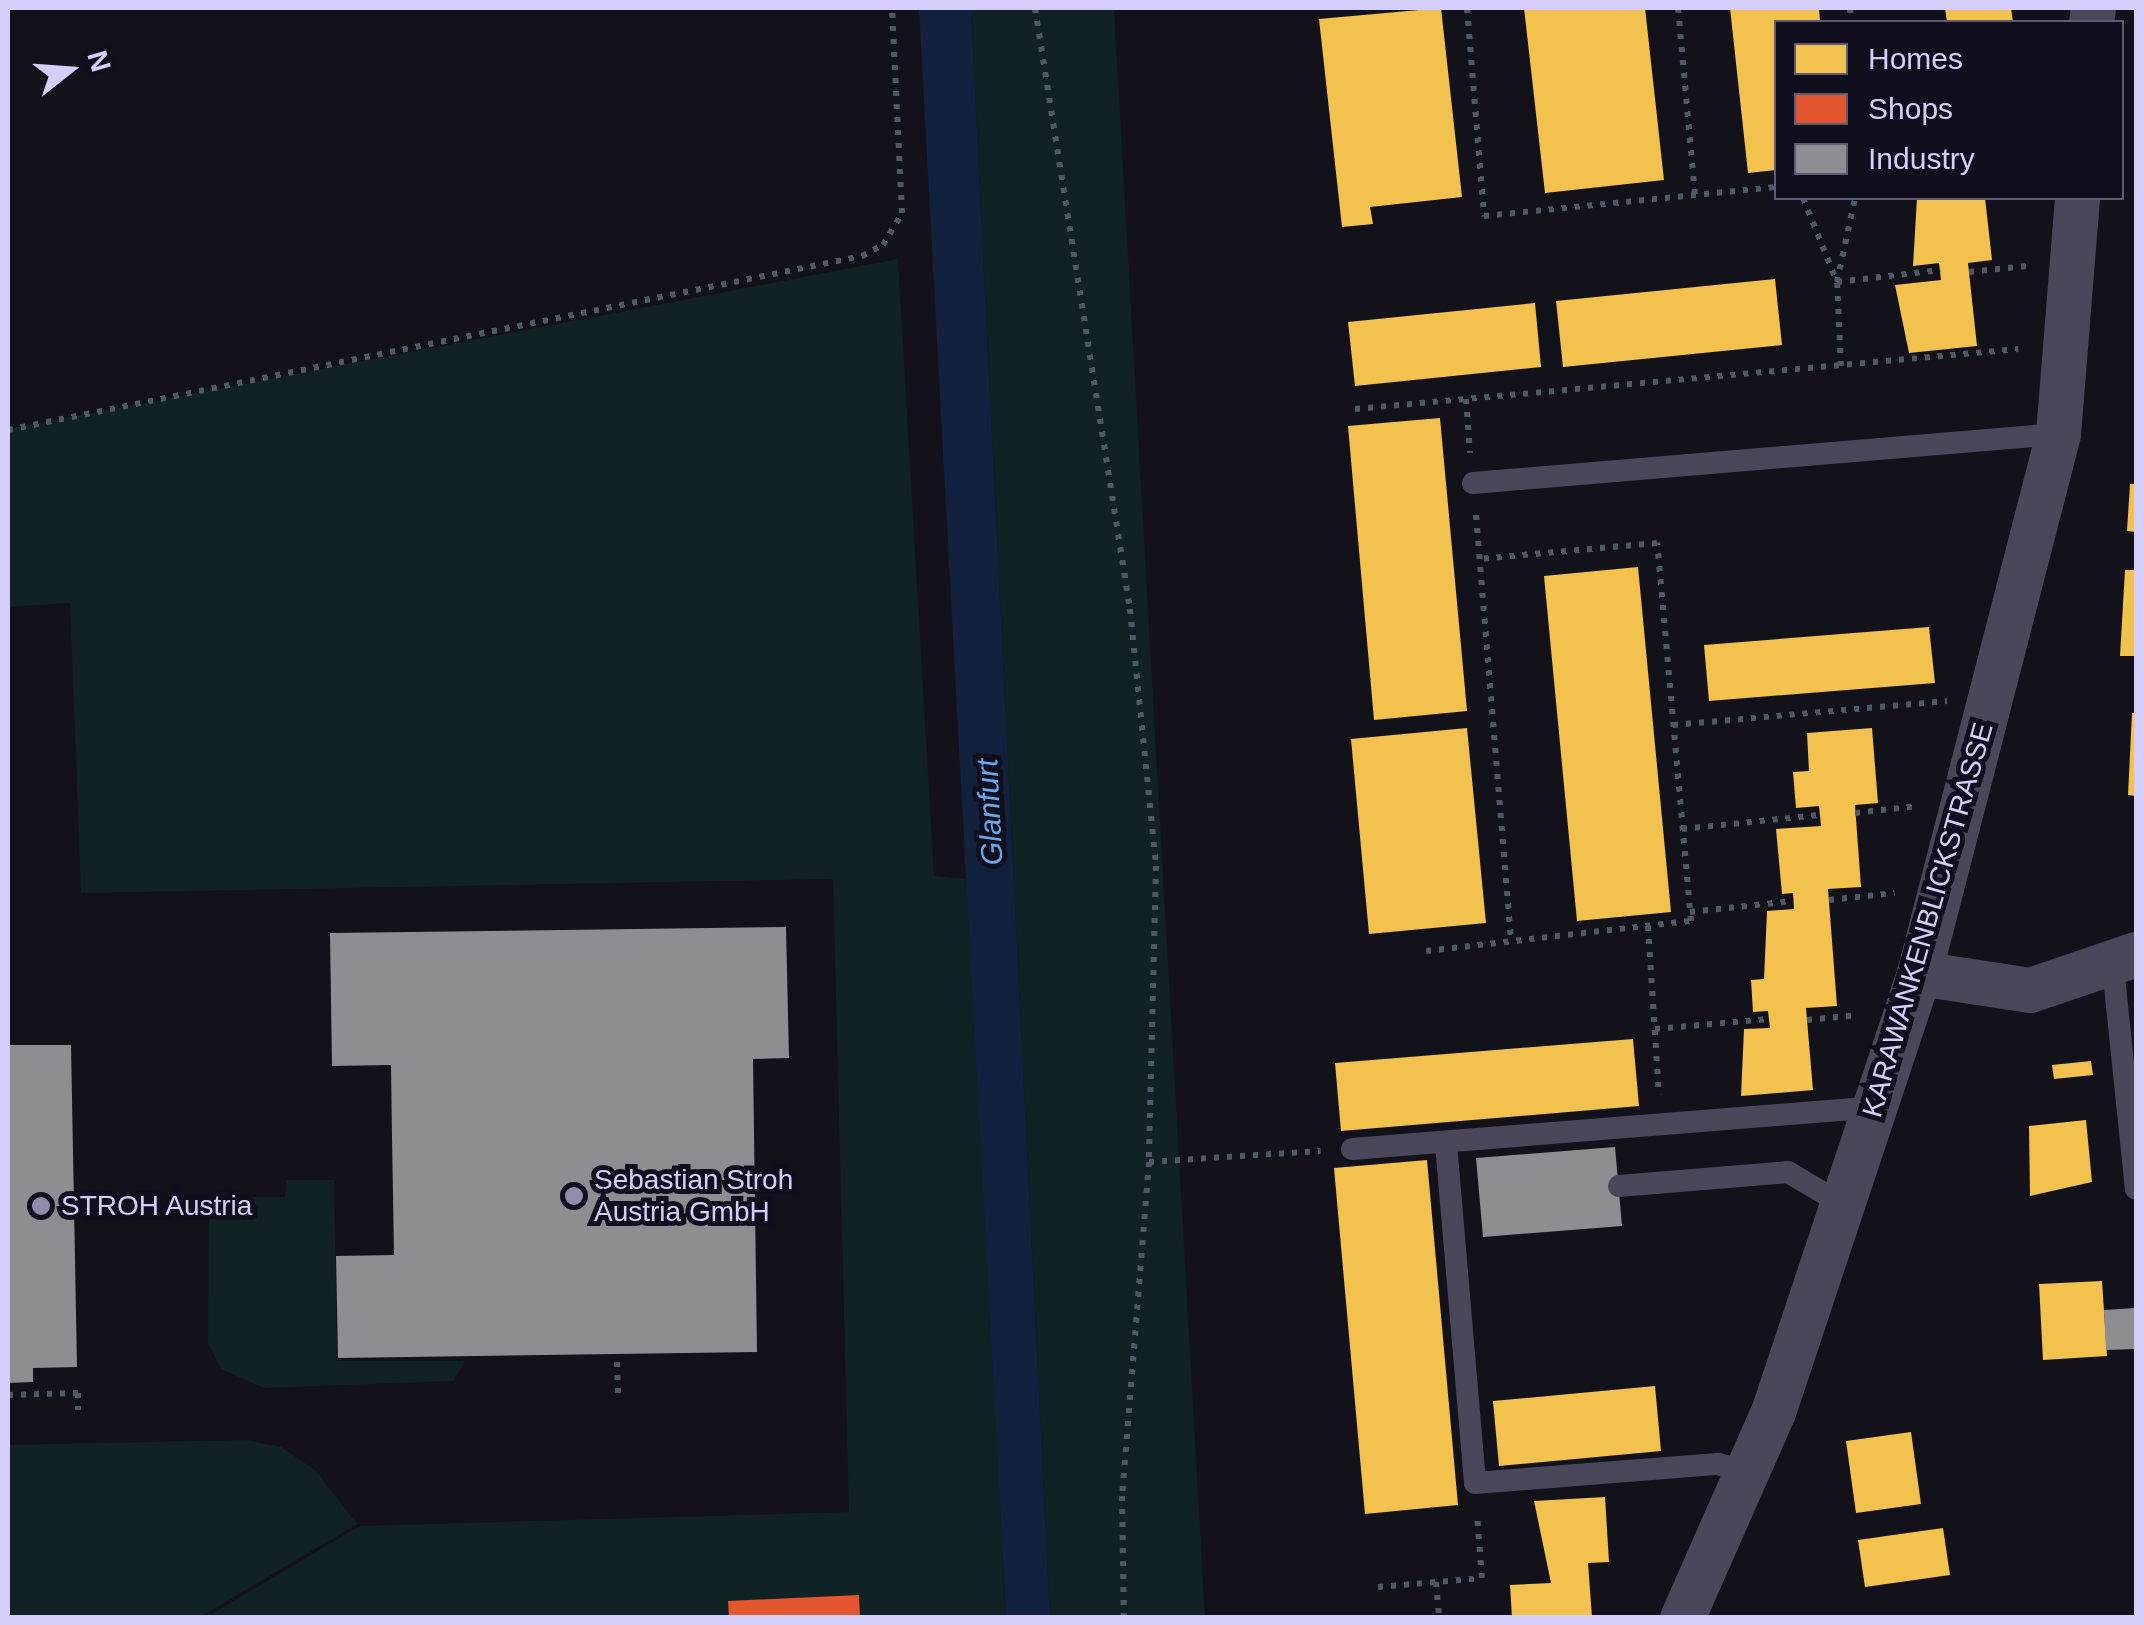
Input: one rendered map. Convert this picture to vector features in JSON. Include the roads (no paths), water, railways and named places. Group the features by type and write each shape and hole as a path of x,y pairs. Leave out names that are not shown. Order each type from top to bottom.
{"street":[{"name":"KARAWANKENBLICKSTRASSE","path":"1682,1618 1746,1472 1878,1107 1918,973 2058,434 2077,200"},
{"path":"1918,973 2030,990 2125,960"}],"lane":[{"path":"1473,482 2058,434"},
{"path":"2125,960 2136,1189"},
{"path":"1352,1148 1446,1144 1878,1107"},
{"path":"1446,1144 1475,1483 1718,1464 1746,1472"},
{"path":"1618,1186 1788,1172 1842,1204"}],"water":[{"name":"Glanfurt","path":"919,8 971,8 1050,1617 1006,1617"}],"place":[{"name":"Sebastian Stroh Austria GmbH","path":"574,1196"},
{"name":"STROH Austria","path":"41,1206"}]}
